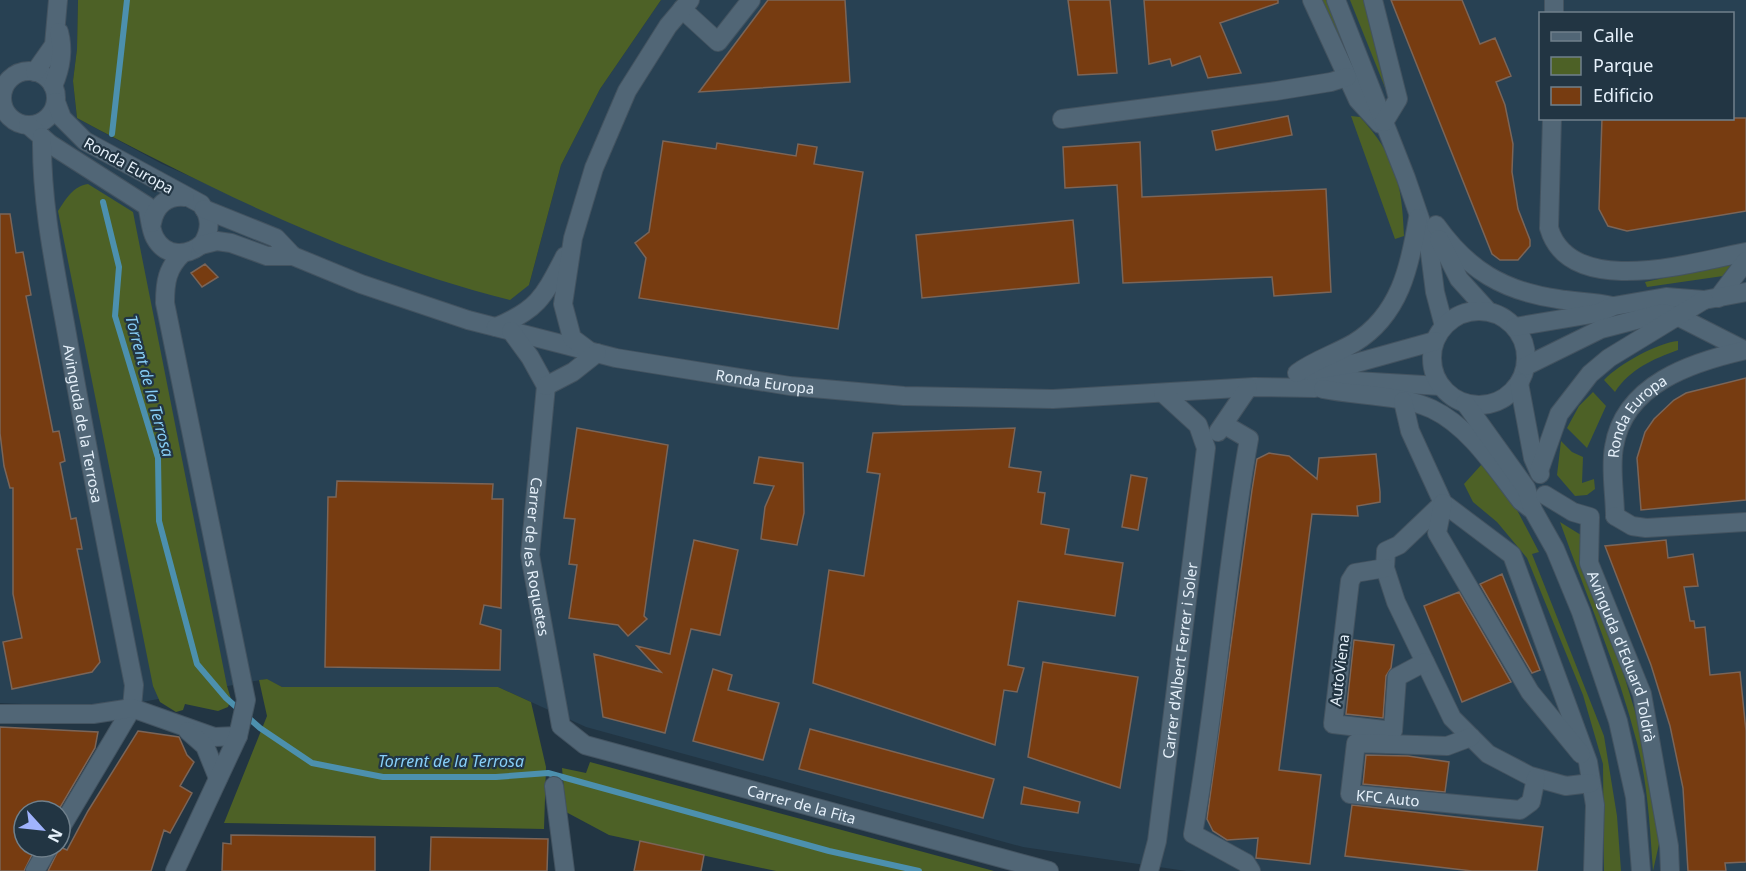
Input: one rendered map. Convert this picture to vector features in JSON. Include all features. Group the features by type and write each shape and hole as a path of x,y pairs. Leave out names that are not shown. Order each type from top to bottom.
{"street":[{"path":"35,72 54,45 58,0"},
{"path":"572,241 546,294 504,329 530,357 546,386 573,372 593,352 572,338 563,304 572,241 594,168 627,91 668,26 686,5 718,42 751,0"},
{"path":"1312,0 1358,100 1387,128"},
{"path":"1336,0 1406,178 1429,245 1435,292 1444,326"},
{"path":"1373,0 1398,99 1387,128"},
{"path":"28,125 46,119 54,94 60,72 63,46 57,24"},
{"name":"Ronda Europa","path":"293,256 276,238 204,209 196,200 185,197 85,141 62,118 47,78 35,72 23,72 6,78 3,112 15,121 28,125 42,137 147,206 153,234 162,246 174,253 183,254 201,245 218,241 231,243 267,256 293,256 410,302 593,352 790,386 904,396 1053,399 1251,387 1315,388 1334,382 1355,381 1441,386"},
{"path":"1062,119 1276,91 1331,82 1347,77"},
{"path":"1552,120 1549,228 1553,241 1560,251 1581,264 1615,272 1671,267 1746,252"},
{"name":"Avinguda de la Terrosa","path":"42,137 45,217 134,685 132,708"},
{"path":"1406,178 1436,225 1475,269 1502,284 1538,296 1614,306"},
{"name":"Ronda Europa","path":"152,223 156,210 163,202 175,197 185,197"},
{"path":"201,245 209,227 204,209"},
{"path":"1297,374 1314,360 1354,343 1383,317 1397,299 1404,282 1418,217"},
{"path":"1436,225 1442,248 1459,279 1488,311"},
{"path":"175,871 238,736 246,700 165,303 167,275 171,265 183,254"},
{"name":"Ronda Europa","path":"1677,316 1711,299 1746,261"},
{"name":"Ronda Europa","path":"1515,327 1598,313 1614,306 1666,297 1711,299 1746,292"},
{"path":"1488,311 1501,316 1515,327 1524,343 1522,374 1533,458 1545,495 1554,549 1533,510 1526,488 1465,403 1450,395 1441,386 1432,365 1435,342 1444,326 1462,313 1488,311"},
{"name":"Ronda Europa","path":"1522,374 1602,329 1663,313 1677,316 1745,350"},
{"path":"1539,471 1559,414 1590,374 1609,358 1677,316"},
{"name":"Ronda Europa","path":"1251,387 1435,342"},
{"name":"Ronda Europa","path":"1615,516 1614,444 1629,412 1639,398 1650,387 1680,369 1745,350"},
{"path":"1465,403 1493,403 1510,393 1522,374"},
{"name":"Carrer de les Roquetes","path":"546,386 530,555 561,726"},
{"path":"1206,448 1251,387"},
{"path":"1315,388 1403,401 1431,409 1447,418 1475,444 1521,501 1533,510"},
{"name":"Carrer d'Albert Ferrer i Soler","path":"1149,871 1157,841 1206,448 1198,425 1163,393"},
{"path":"1403,401 1410,431 1443,503 1512,555 1588,762 1595,805 1593,871"},
{"path":"1224,425 1249,439 1239,493 1210,732 1193,834 1246,863 1251,871"},
{"path":"1545,495 1572,513 1590,517 1615,516 1632,526 1646,528 1746,522"},
{"path":"1443,503 1399,545 1386,551 1385,568 1396,602 1452,718 1488,754 1536,778 1566,786 1591,783"},
{"path":"1443,503 1437,533 1530,693 1588,762"},
{"name":"Avinguda d'Eduard Toldrà","path":"1590,517 1589,563 1642,694 1670,846 1670,871"},
{"name":"Avinguda d'Eduard Toldrà","path":"1554,549 1581,612 1618,721 1635,797 1641,871"},
{"name":"AutoViena","path":"1385,568 1355,573 1350,581 1333,724 1392,731 1397,677 1425,662"},
{"path":"72,809 132,708"},
{"path":"0,714 93,714 132,708 214,737 238,736"},
{"path":"183,726 205,746 218,778"},
{"name":"Carrer de la Fita","path":"561,726 585,745 1049,871"},
{"name":"KFC Auto","path":"1471,737 1447,746 1356,743 1350,794 1520,810 1531,802 1536,778"},
{"path":"554,786 565,871"},
{"name":"Avinguda d'Eduard Toldrà","path":"1663,871 1670,846"}],"shaded area":[{"path":"0,0 78,0 77,49 73,81 77,118 162,164 352,248 529,285 561,165 600,89 661,0 1746,0 1746,871 1186,871 1023,847 586,727 498,687 282,687 266,679 110,708 0,703"}],"green space":[{"path":"78,0 661,0 600,89 561,165 529,285 510,300 397,266 342,245 234,198 77,118 73,81 77,49"},
{"path":"1320,0 1329,0 1369,102"},
{"path":"1350,0 1365,0 1388,95"},
{"path":"1351,116 1360,117 1389,158 1399,186 1404,236 1395,239"},
{"path":"88,184 133,212 231,699 228,707 218,711 185,704 183,710 176,712 160,702 153,686 58,211 74,190"},
{"path":"1733,263 1723,276 1647,287 1645,282"},
{"path":"1678,341 1678,350 1635,371 1615,392 1604,380 1619,367 1639,355"},
{"path":"1593,392 1606,406 1587,448 1567,428 1579,406"},
{"path":"1561,441 1572,452 1583,457 1582,483 1594,479 1595,489 1587,495 1575,496 1557,475"},
{"path":"1482,464 1516,508 1539,552 1532,554 1604,736 1617,816 1621,871 1604,871 1603,764 1583,695 1527,558 1497,522 1473,502 1464,484"},
{"path":"1560,522 1581,535 1649,757 1661,835 1653,871 1646,791 1637,743 1611,659"},
{"path":"267,679 282,687 498,687 531,702 546,767 544,829 224,823 267,716 259,680"},
{"path":"590,762 994,871 776,871 609,835 566,812 562,768 586,773"}],"building":[{"path":"768,0 845,0 850,82 699,92"},
{"path":"1068,0 1110,0 1117,73 1078,75"},
{"path":"1144,0 1278,0 1278,3 1220,23 1241,73 1208,78 1200,56 1172,66 1170,59 1149,64"},
{"path":"1391,0 1462,0 1480,44 1495,38 1511,76 1496,82 1505,105 1513,144 1512,172 1518,209 1530,240 1530,246 1518,260 1500,260 1492,254"},
{"path":"1288,116 1292,135 1216,150 1212,131"},
{"path":"1734,118 1746,118 1746,211 1627,231 1608,226 1599,209 1602,120 1734,120"},
{"path":"663,141 716,149 717,143 796,156 798,144 817,147 814,164 863,172 838,329 639,298 646,258 635,243 649,232"},
{"path":"1140,142 1142,197 1326,189 1331,292 1274,296 1272,277 1123,283 1117,185 1065,188 1063,147"},
{"path":"0,214 10,214 16,253 23,252 31,295 26,296 53,432 59,431 65,461 60,463 71,519 76,518 82,549 77,549 100,662 92,672 12,689 3,642 22,638 13,594 13,488 10,488 4,466 0,433"},
{"path":"1073,220 1079,283 922,298 916,235"},
{"path":"205,264 218,277 202,287 191,273"},
{"path":"1746,378 1746,500 1641,510 1637,458 1645,432 1654,419 1674,400 1686,393"},
{"path":"577,428 668,445 644,616 647,619 628,636 618,625 569,618 577,565 569,564 575,519 564,518"},
{"path":"1015,428 1009,467 1041,472 1038,492 1045,493 1041,524 1069,529 1065,554 1123,563 1115,616 1018,601 1008,665 1024,668 1017,692 1004,690 995,745 813,683 829,570 864,576 880,474 867,472 873,433"},
{"path":"1269,453 1289,456 1317,479 1319,458 1376,454 1380,492 1380,502 1357,506 1358,516 1312,514 1279,770 1321,775 1310,864 1256,858 1258,838 1227,840 1213,831 1207,819 1257,459"},
{"path":"759,457 803,463 804,513 797,545 761,539 765,507 774,486 754,483"},
{"path":"1131,475 1147,478 1138,530 1122,527"},
{"path":"337,481 493,484 492,499 503,499 501,608 484,605 480,624 501,630 500,670 325,667 328,497 336,497"},
{"path":"694,540 738,550 720,635 691,629 665,733 603,717 594,654 661,672 637,646 670,654"},
{"path":"1666,540 1668,558 1693,554 1698,586 1684,587 1690,621 1694,621 1695,628 1705,627 1710,675 1740,672 1746,731 1746,862 1725,863 1726,871 1688,871 1683,788 1670,726 1651,665 1605,546"},
{"path":"1502,574 1540,670 1532,673 1480,584"},
{"path":"1459,592 1511,682 1462,702 1424,606"},
{"path":"1354,640 1394,645 1391,668 1386,676 1383,718 1346,714"},
{"path":"1043,662 1138,677 1120,788 1028,757"},
{"path":"713,669 732,675 728,690 779,703 763,760 693,741"},
{"path":"0,727 98,732 95,748 65,799 12,799 12,859 30,859 24,871 0,871"},
{"path":"810,729 994,779 983,818 799,769"},
{"path":"138,731 179,737 187,755 194,762 180,786 192,793 170,833 164,830 151,871 48,871 54,859 72,859 72,841"},
{"path":"1366,755 1408,756 1449,762 1445,792 1363,784"},
{"path":"1024,787 1080,802 1078,813 1021,804"},
{"path":"1352,805 1543,827 1537,871 1472,871 1345,856"},
{"path":"231,835 375,837 375,871 222,871 223,843 231,844"},
{"path":"431,837 548,839 547,871 430,871"},
{"path":"640,841 704,855 701,871 634,871"}],"waterway":[{"name":"Torrent de la Terrosa","path":"112,134 127,0"},
{"name":"Torrent de la Terrosa","path":"103,202 119,267 115,316 158,458 159,521 197,664 226,698 260,728 312,763 383,777 496,777 548,773 829,851 919,871"}]}
